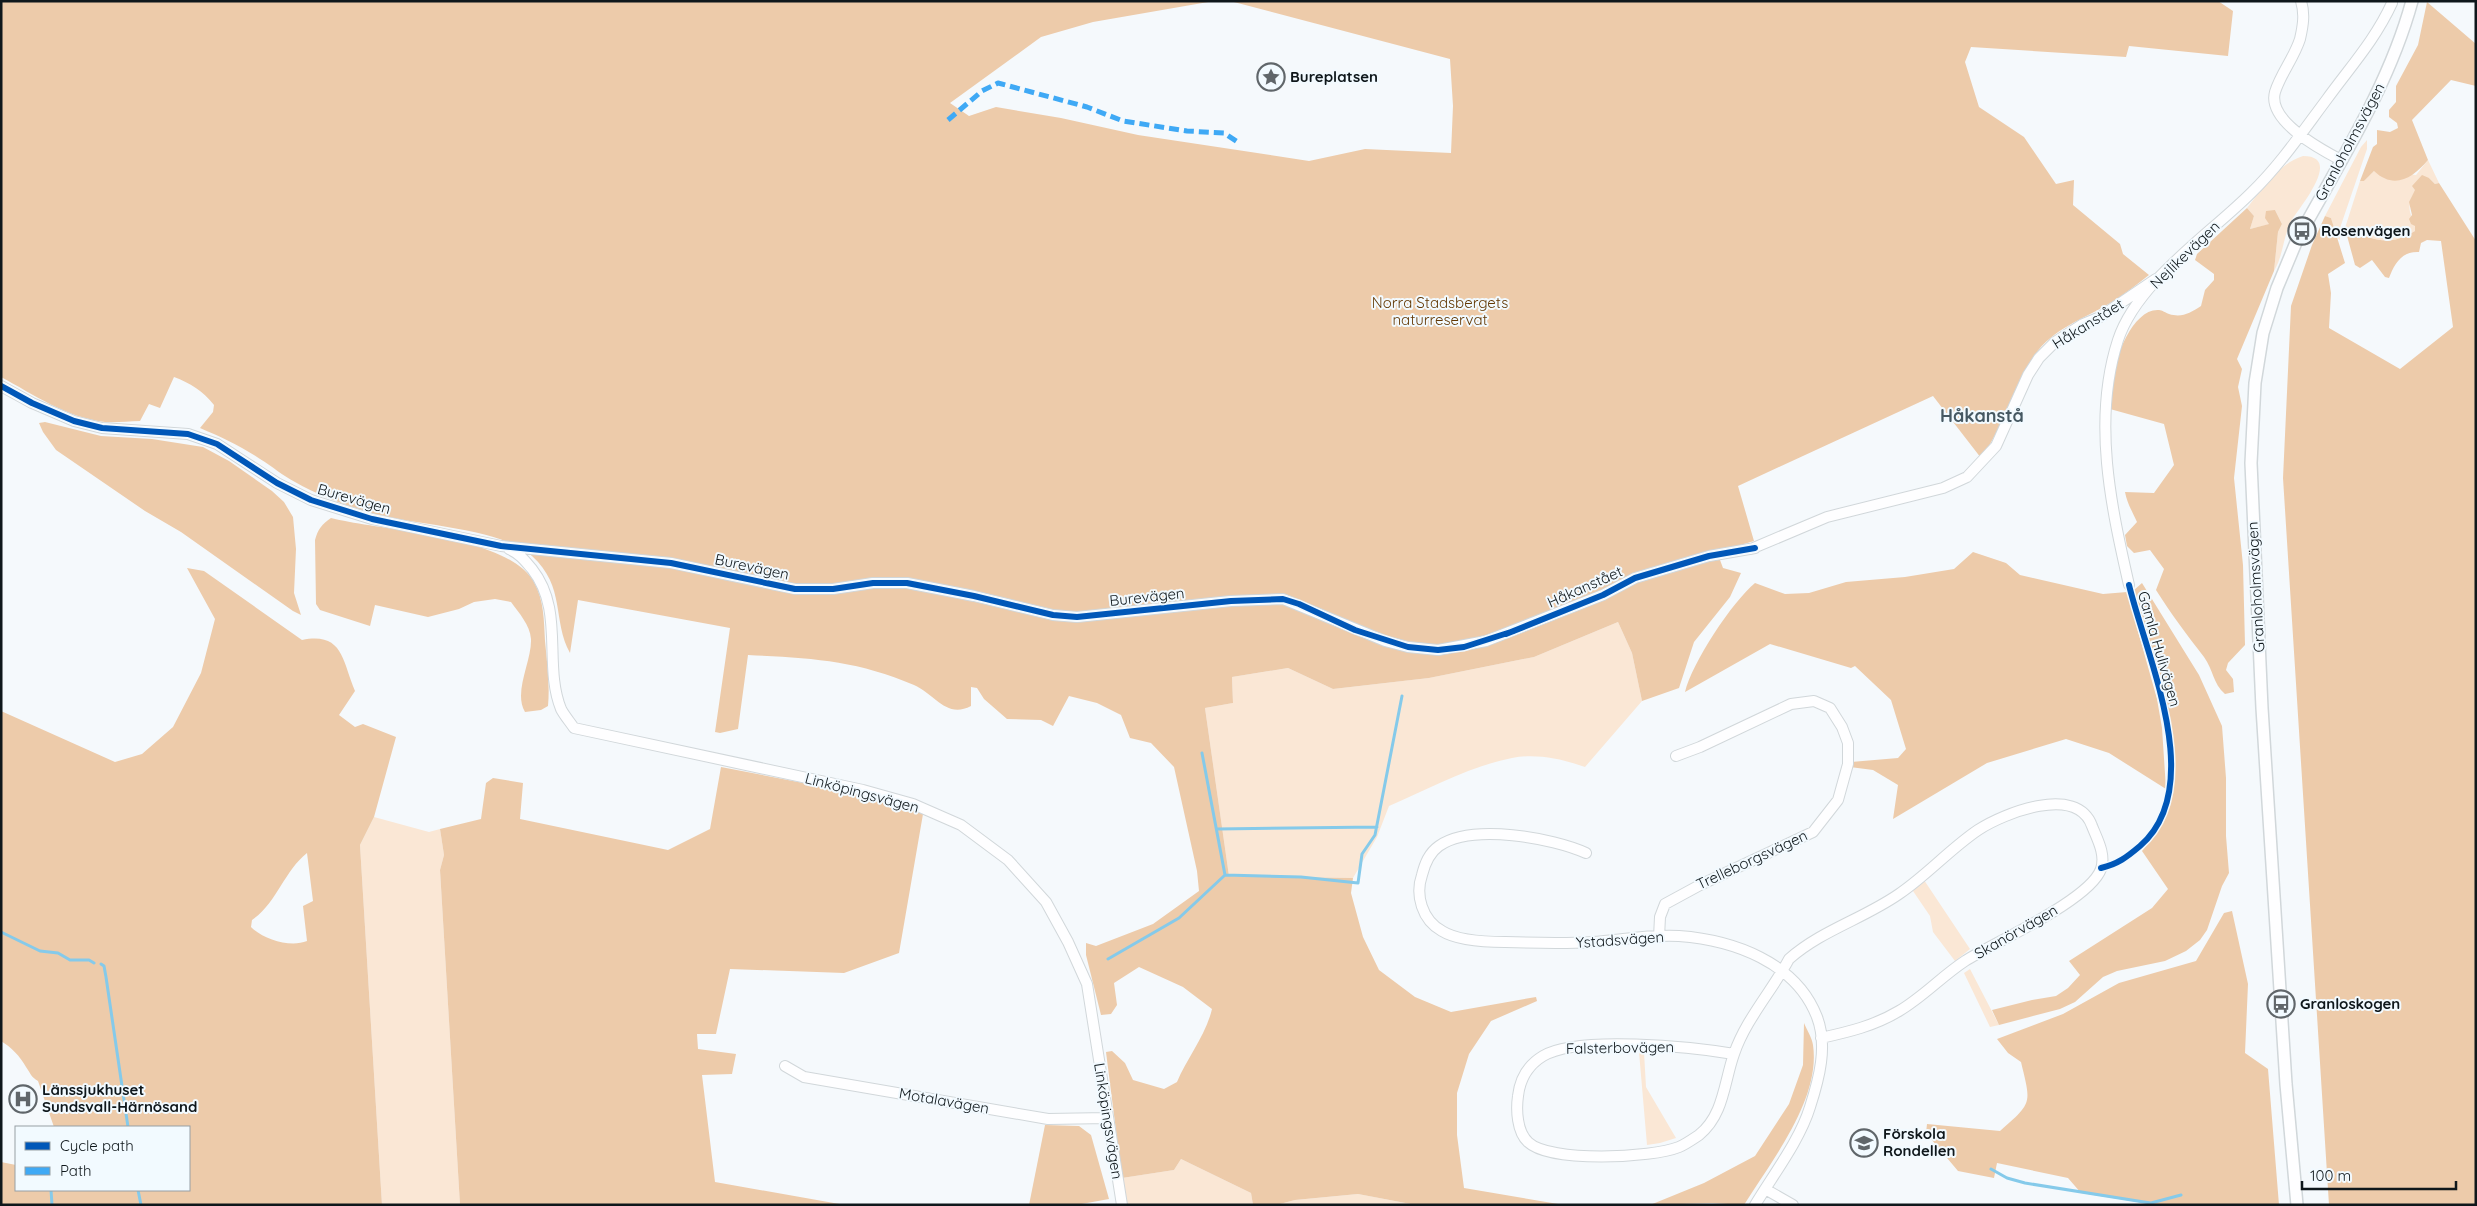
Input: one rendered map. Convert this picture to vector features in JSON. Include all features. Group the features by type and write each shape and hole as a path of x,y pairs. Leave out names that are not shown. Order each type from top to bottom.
{"street":[{"path":"2301,1 2304,25 2299,43 2275,92 2275,104 2290,127 2340,160"},
{"name":"Granloholmsvägen","path":"2297,1205 2286,1084 2262,708 2251,455 2255,383 2263,333 2297,240 2386,74 2403,33 2412,1"},
{"name":"Nejlikevägen","path":"2129,585 2107,464 2107,390 2119,338 2131,314 2156,279 2252,192 2300,134 2379,31 2392,3"},
{"name":"Håkanstået","path":"1514,631 1635,578 1709,556 1756,548 1826,517 1956,484 1980,465 1996,446 2028,375 2050,347 2156,279"},
{"name":"Burevägen","path":"1,386 32,403 74,421 102,428 188,434 216,444 277,483 311,500 337,509 501,546 671,563 794,589 833,589 873,583 907,583 974,596 1053,615 1077,617 1231,600 1283,599 1385,641 1408,647 1438,650 1464,647 1514,631"},
{"name":"Linköpingsvägen","path":"501,546 522,556 543,587 549,604 556,683 561,709 574,728 863,790 913,804 961,825 1008,860 1046,902 1068,942 1087,984 1122,1205"},
{"name":"Trelleborgsvägen","path":"1659,937 1660,917 1665,904 1700,884 1813,832 1838,800 1845,781 1848,743 1842,727 1830,708 1814,701 1791,704 1700,747 1676,756"},
{"name":"Skanörvägen","path":"1782,971 1789,959 1812,940 1899,894 1979,830 2003,817 2054,803 2071,805 2089,818 2103,855 2102,868 2096,878 2061,907 1963,962 1927,992 1898,1012 1856,1030 1821,1038"},
{"name":"Ystadsvägen","path":"1586,853 1569,845 1520,837 1470,834 1452,839 1430,855 1419,882 1419,899 1425,914 1442,931 1478,941 1558,944 1659,937 1705,939 1732,945 1758,956 1782,971 1800,990 1817,1018 1821,1038 1819,1076 1810,1109 1755,1205"},
{"name":"Falsterbovägen","path":"1734,1054 1694,1048 1651,1046 1594,1046 1556,1050 1543,1056 1524,1075 1517,1106 1519,1122 1527,1141 1542,1150 1563,1156 1651,1153 1679,1147 1700,1134 1716,1114 1734,1054 1745,1030 1782,971"},
{"name":"Motalavägen","path":"785,1066 804,1077 1048,1119 1107,1118"},
{"path":"1765,1189 1793,1205"}],"shaded area":[{"path":"2367,140 2367,149 2340,228 2340,240 2337,238 2331,218 2325,216 2361,147"},
{"path":"2303,156 2315,158 2320,165 2319,174 2315,185 2290,223 2274,271 2278,232 2282,224 2275,210 2270,224 2250,229 2254,216 2247,208 2279,171"},
{"path":"2428,160 2439,183 2435,184 2429,178 2412,196 2410,212 2415,231 2388,241 2346,232 2345,228 2360,181 2364,181 2374,171 2416,175"},
{"path":"1618,622 1632,653 1642,701 1585,767 1549,758 1530,756 1512,758 1465,772 1389,806 1377,837 1353,878 1229,876 1205,708 1233,703 1232,677 1288,668 1333,689 1429,678 1534,657"},
{"path":"374,817 429,832 440,829 444,855 440,870 460,1205 382,1205 360,845"},
{"path":"1924,880 1970,949 1955,961 1933,932 1930,916 1913,891"},
{"path":"1970,969 1999,1025 1990,1027 1964,973"},
{"path":"1639,1052 1644,1052 1646,1087 1676,1138 1647,1145"},
{"path":"1181,1159 1251,1193 1253,1205 1128,1205 1122,1178 1174,1170"},
{"path":"1358,1194 1416,1205 1276,1205 1295,1200"}],"green space":[{"name":"Norra Stadsbergets naturreservat","path":"1,1 1214,1 1093,22 1041,37 950,103 969,116 996,107 1061,118 1138,135 1309,161 1365,149 1451,153 1453,106 1450,59 1230,1 2218,1 2233,11 2228,56 2129,46 2126,57 1971,47 1965,62 1979,107 2024,137 2056,184 2074,180 2073,205 2120,244 2123,254 2149,275 2112,302 2060,331 2042,346 2026,368 1996,433 1981,458 1933,396 1738,486 1754,541 1717,552 1723,568 1741,573 1730,597 1694,642 1679,688 1642,701 1632,653 1618,622 1534,657 1429,678 1333,689 1288,668 1232,677 1233,703 1205,708 1229,876 1353,878 1351,893 1363,937 1379,970 1415,997 1451,1012 1536,997 1537,1001 1491,1021 1469,1054 1457,1093 1457,1135 1464,1188 1564,1205 1416,1205 1358,1194 1295,1200 1276,1205 1253,1205 1251,1193 1181,1159 1174,1170 1122,1178 1106,1052 1112,1051 1125,1063 1133,1080 1164,1089 1177,1082 1201,1037 1212,1009 1183,987 1139,967 1114,983 1117,1005 1111,1014 1101,1015 1086,955 1086,943 1096,946 1153,924 1199,891 1197,871 1174,767 1151,743 1130,738 1121,715 1097,703 1069,696 1053,726 1041,720 1007,719 984,699 977,688 971,687 971,706 954,709 941,704 914,685 872,670 812,659 748,655 738,729 720,733 715,732 730,628 578,600 570,653 561,628 550,580 543,568 532,556 517,546 498,538 384,516 347,505 311,491 246,450 200,428 213,412 214,405 196,388 185,382 174,377 160,408 149,404 140,421 109,422 77,416 38,398 1,377"},
{"path":"2427,2 2476,44 2476,86 2451,80 2412,120 2428,160 2416,172 2396,181 2381,177 2374,171 2364,181 2360,181 2373,147 2377,144 2377,130 2390,132 2398,128 2397,123 2389,117 2389,110 2396,102 2396,86 2418,45"},
{"path":"2422,175 2429,178 2435,184 2439,183 2476,241 2476,1205 2329,1205 2283,478 2291,306 2312,245 2325,216 2331,218 2345,263 2328,274 2331,293 2329,328 2400,369 2453,327 2441,241 2427,240 2421,243 2419,252 2407,254 2399,260 2389,278 2385,277 2372,260 2360,268 2355,265 2346,232 2388,241 2415,231 2415,226 2411,224 2409,219 2412,215 2409,202 2415,190 2412,186"},
{"path":"2247,208 2254,216 2250,229 2269,224 2265,218 2266,211 2275,210 2282,224 2278,232 2274,271 2237,359 2242,369 2238,387 2242,406 2234,478 2243,565 2245,645 2228,663 2226,670 2233,679 2234,692 2225,694 2215,681 2204,657 2156,590 2164,569 2150,550 2134,553 2127,546 2125,535 2137,522 2125,492 2154,493 2174,465 2164,424 2110,409 2111,382 2121,347 2133,325 2141,317 2159,310 2169,314 2182,315 2201,306 2205,290 2214,280 2214,274 2195,260 2197,254"},
{"path":"45,422 101,436 152,439 203,447 229,461 272,491 284,502 293,517 296,549 294,593 301,615 181,532 145,511 56,450 39,423"},
{"path":"331,518 442,537 498,554 520,566 534,582 542,603 549,690 548,706 541,710 525,712 522,704 522,686 531,648 531,639 526,624 511,602 495,599 474,602 459,609 428,617 375,605 370,626 320,610 316,604 315,540 321,527"},
{"path":"1973,552 2006,563 2020,575 2103,594 2127,592 2157,699 2162,728 2166,789 2109,753 2066,739 1987,763 1893,819 1898,785 1873,770 1850,767 1851,762 1898,758 1906,749 1891,700 1855,666 1851,668 1770,644 1685,692 1696,665 1714,634 1735,604 1755,583 1785,594 1809,593 1846,582 1905,577 1954,569"},
{"path":"187,568 204,571 302,640 326,640 333,644 343,659 355,691 339,715 355,727 363,724 396,737 374,817 360,845 382,1205 1,1205 1,1162 15,1165 15,1191 190,1191 190,1126 54,1126 38,1081 32,1077 15,1052 1,1041 1,711 115,762 142,754 173,727 201,673 215,619","holes":["307,853 313,901 303,906 307,941 285,943 270,939 251,927 252,920 268,905 292,869"]},
{"path":"2142,583 2199,675 2222,726 2226,778 2226,836 2229,873 2222,886 2207,930 2200,940 2186,951 2165,961 2117,971 2103,977 2075,1002 2060,1009 1999,1025 1992,1010 2056,996 2068,988 2080,975 2069,961 2152,908 2168,889 2142,851 2158,828 2168,805 2174,782 2174,758 2167,710 2134,590"},
{"path":"721,767 860,794 923,814 899,953 844,973 730,969 716,1034 697,1034 698,1049 736,1054 732,1074 702,1075 715,1182 845,1205 460,1205 440,870 444,855 440,829 481,819 486,783 493,778 523,783 520,819 668,850 710,829"},
{"path":"2232,911 2248,984 2245,1053 2268,1069 2279,1205 2150,1204 2081,1193 2068,1178 1997,1163 1994,1178 1958,1171 1926,1133 1927,1124 2000,1131 2024,1107 2027,1101 2027,1086 2021,1062 2008,1053 1997,1039 2063,1014 2119,983 2196,961 2224,913"},
{"path":"1804,1023 1813,1045 1813,1066 1809,1087 1792,1129 1744,1205 1712,1203 1650,1205 1704,1183 1755,1156 1789,1104 1803,1065"},
{"path":"1045,1125 1079,1126 1091,1135 1109,1199 1076,1205 1029,1205"}],"waterway":[{"path":"1225,875 1301,877 1358,883 1362,854 1375,835 1402,696"},
{"path":"1108,959 1179,918 1225,875 1202,753"},
{"path":"1217,829 1377,827"},
{"path":"1,932 40,951 58,953 70,960 89,960 94,963"},
{"path":"101,964 104,966 106,977 128,1126"},
{"path":"1991,1169 2007,1178 2025,1183 2151,1203 2181,1195"},
{"path":"51,1191 52,1205"},
{"path":"138,1191 141,1205"}],"marked path":[{"path":"948,120 982,91 998,83 1087,107 1123,121 1187,131 1224,133 1239,143"}],"cycle path":[{"path":"1,386 32,403 74,421 102,428 188,434 217,444 277,483 311,500 372,519 501,546 671,563 795,589 833,589 873,583 907,583 974,596 1053,615 1077,617 1231,601 1283,599 1299,604 1355,630 1408,647 1438,650 1464,647 1514,631"},
{"path":"1506,634 1603,595 1635,578 1709,556 1755,548"},
{"name":"Gamla Hulivägen","path":"2101,868 2122,860 2140,846 2160,821 2169,790 2171,756 2166,720 2158,683 2129,585"}],"place":[{"name":"Bureplatsen","path":"1271,77"},
{"name":"Rosenvägen","path":"2302,231"},
{"name":"Granloskogen","path":"2281,1004"},
{"name":"Länssjukhuset Sundsvall-Härnösand","path":"23,1099"},
{"name":"Förskola Rondellen","path":"1864,1143"}],"district":[{"name":"Håkanstå","path":"1982,416"}]}
